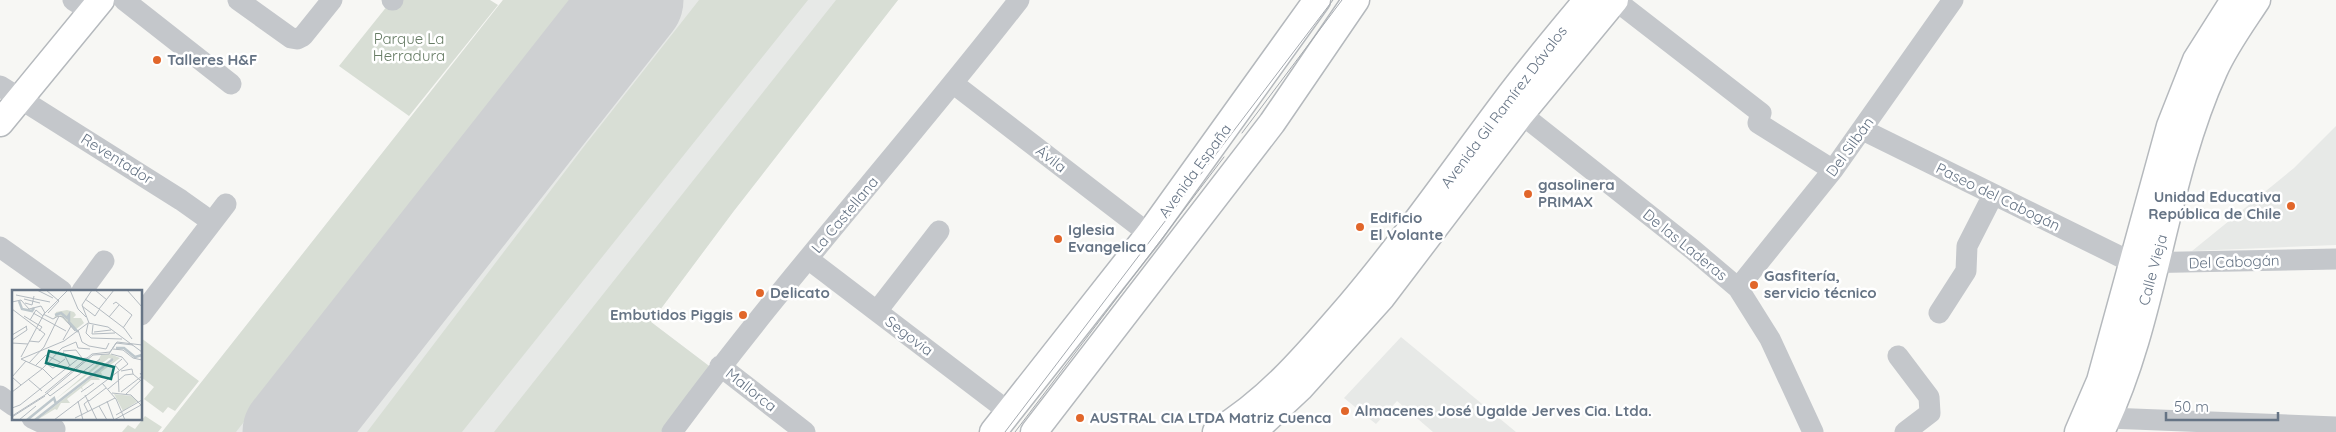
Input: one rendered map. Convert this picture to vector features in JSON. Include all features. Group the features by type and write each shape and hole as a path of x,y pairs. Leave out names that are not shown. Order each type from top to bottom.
{"main road":[{"name":"Avenida España","path":"1001,422 1148,234 1317,0"},
{"name":"Avenida España","path":"1037,430 1272,123 1356,0"},
{"name":"Avenida Gil Ramírez Dávalos","path":"1253,432 1273,415 1331,355 1382,297 1414,240 1513,108 1586,0"},
{"name":"Avenida Gil Ramírez Dávalos","path":"1513,108 1615,0"},
{"name":"Calle Vieja","path":"2104,425 2132,346 2144,263 2174,118 2196,60 2234,0"},
{"name":"Calle Vieja","path":"2078,432 2100,380 2144,263 2214,70 2257,0"},
{"path":"0,123 10,92 88,4"},
{"name":"Avenida Gil Ramírez Dávalos","path":"1216,432 1250,409 1287,375 1367,284 1414,240"}],"street":[{"path":"124,0 231,84"},
{"path":"238,0 291,38 297,40 303,36 332,0"},
{"name":"La Castellana","path":"672,432 720,366 954,84 1019,0"},
{"path":"1615,0 1761,113 1758,123 1834,170"},
{"name":"Del Silbán","path":"1738,288 1834,170 1953,0"},
{"name":"Ávila","path":"954,84 1148,234"},
{"name":"Reventador","path":"10,92 212,222"},
{"name":"De las Laderas","path":"1513,108 1692,249 1738,288 1770,339 1813,432"},
{"name":"Paseo del Cabogán","path":"1863,130 1993,195 2144,263"},
{"path":"1940,313 1966,271 1967,246 1993,195"},
{"path":"142,314 226,204"},
{"path":"877,311 939,231"},
{"path":"0,247 61,290"},
{"name":"Segovia","path":"808,259 877,311 1001,422"},
{"name":"Del Cabogán","path":"2144,263 2336,259"},
{"path":"83,290 104,261"},
{"path":"1898,356 1929,397 1930,414 1905,432"},
{"name":"Mallorca","path":"720,366 805,432"},
{"path":"0,396 12,405"},
{"path":"36,420 55,431"},
{"path":"2104,425 2313,429 2336,426"}],"shaded area":[{"path":"503,0 898,0 733,212 651,322 713,369 666,432 162,432"},
{"name":"Unidad Educativa República de Chile","path":"2336,126 2336,245 2192,251 2294,168"},
{"path":"1401,337 1516,432 1433,432 1397,401 1376,424 1344,398"}],"green space":[{"name":"Parque La Herradura","path":"392,0 490,0 498,5 409,116 339,66"},
{"path":"503,0 576,0 236,432 162,432"},
{"path":"699,0 808,0 462,432 367,432 582,149"},
{"path":"836,0 898,0 733,212 651,322 713,369 661,432 494,432"},
{"path":"142,339 199,381 175,411 168,407 163,413 144,399 154,387 142,378"},
{"path":"145,416 162,427 158,432 122,432 128,425 135,429"}],"runway":[{"path":"293,432 633,0"}],"tram line":[{"path":"1005,432 1333,0"},
{"path":"1242,133 1342,0"},
{"path":"1015,432 1224,157"}],"place":[{"name":"Talleres H&F","path":"157,60"},
{"name":"gasolinera PRIMAX","path":"1528,194"},
{"name":"Unidad Educativa República de Chile","path":"2291,206"},
{"name":"Edificio El Volante","path":"1360,227"},
{"name":"Iglesia Evangelica","path":"1058,239"},
{"name":"Gasfitería, servicio técnico","path":"1754,285"},
{"name":"Delicato","path":"760,293"},
{"name":"Embutidos Piggis","path":"743,315"},
{"name":"Almacenes José Ugalde Jerves Cia. Ltda.","path":"1345,411"},
{"name":"AUSTRAL CIA LTDA Matriz Cuenca","path":"1080,418"}]}
